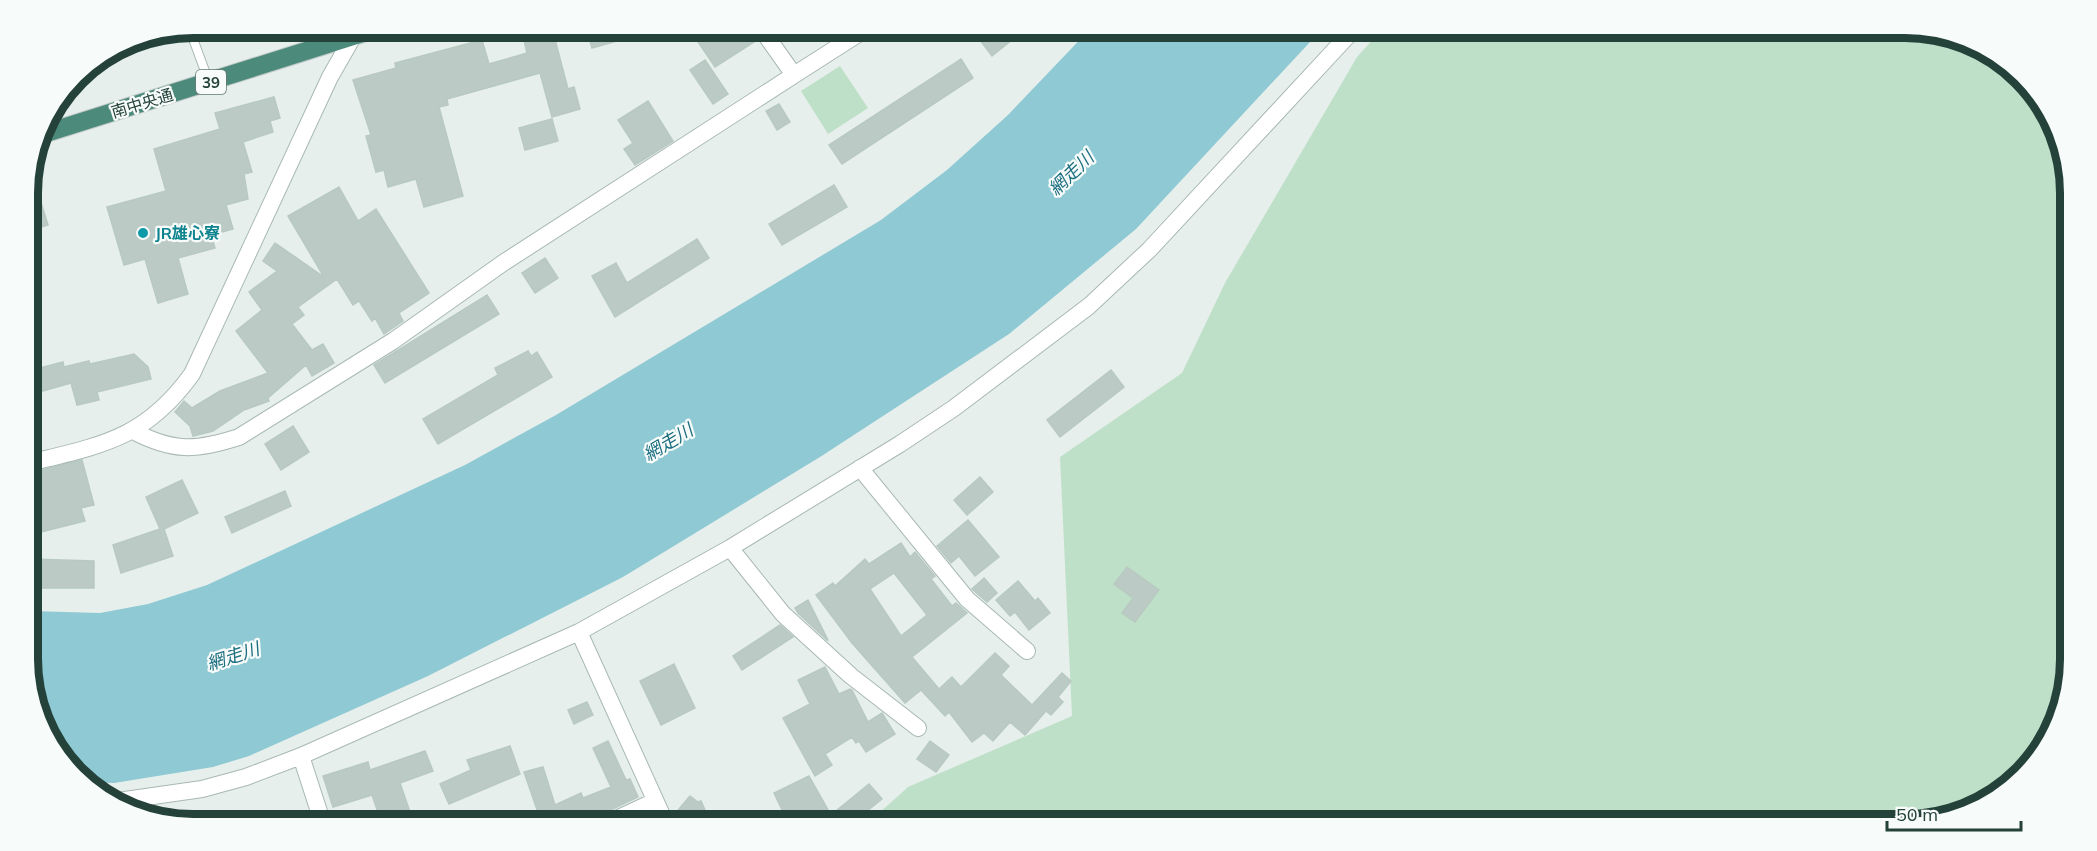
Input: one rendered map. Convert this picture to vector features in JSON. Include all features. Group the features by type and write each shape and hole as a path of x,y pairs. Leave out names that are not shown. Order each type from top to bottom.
{"highway":[{"name":"南中央通","path":"51,132 339,38"}],"street":[{"path":"38,461 101,446 133,431 150,420 176,396 192,374 330,77 353,38"},
{"path":"768,38 794,75"},
{"path":"133,431 160,445 195,448 215,445 239,437 393,341 503,263 852,38"},
{"path":"130,799 202,789 246,777 301,756 579,632 730,548 860,468 954,408 1089,306 1149,250 1346,38"},
{"path":"860,468 967,599 1027,651"},
{"path":"730,548 783,614 851,676 918,728"},
{"path":"579,632 661,814"},
{"path":"301,756 320,814"},
{"path":"628,814 655,801"}],"lane":[{"path":"193,38 209,82"}],"green space":[{"path":"1374,38 1925,39 1954,46 1973,54 2007,76 2021,90 2033,106 2051,143 2060,193 2060,658 2051,708 2033,745 2014,768 1982,793 1964,802 1935,811 1914,813 879,814 908,787 1072,716 1060,457 1182,373 1225,283 1357,57"},
{"path":"840,66 868,108 828,134 801,91"}],"water":[{"name":"網走川","path":"1082,38 1314,38 1136,229 1009,334 820,457 623,577 428,676 249,756 213,767 114,783 100,782 76,761 64,745 54,727 40,689 38,611 100,613 148,604 207,585 465,465 556,415 881,220 947,170 1008,115"}],"building":[{"path":"555,38 568,89 574,87 580,109 552,117 540,73 447,99 448,105 439,107 463,196 424,207 416,179 388,187 384,170 376,172 366,136 371,135 353,80 396,68 395,63 482,40 489,64 527,53 524,40"},
{"path":"589,38 627,38 592,48"},
{"path":"695,38 752,38 754,42 715,67"},
{"path":"980,38 1014,38 992,56"},
{"path":"961,59 973,78 842,164 829,145"},
{"path":"705,60 728,94 713,104 690,70"},
{"path":"274,97 280,118 270,121 273,132 243,142 252,172 244,174 248,199 226,205 233,229 211,235 215,248 178,258 188,294 158,303 145,259 124,265 107,207 166,191 154,149 220,129 215,113"},
{"path":"648,101 673,141 635,165 624,149 633,143 618,120"},
{"path":"779,104 790,122 777,130 766,111"},
{"path":"552,119 558,141 525,150 519,128"},
{"path":"834,185 847,207 782,245 769,224"},
{"path":"339,187 358,221 376,209 429,293 399,313 403,321 384,334 375,318 372,321 359,301 353,305 337,279 298,307 304,315 292,324 312,350 323,344 334,363 312,376 306,365 268,398 269,401 244,410 213,431 193,436 190,426 175,412 184,401 192,408 220,391 268,373 236,331 262,310 249,292 277,271 263,261 275,243 324,277 288,216"},
{"path":"38,193 48,225 38,228"},
{"path":"697,239 709,258 615,317 592,276 616,263 627,283"},
{"path":"545,258 558,278 535,293 522,273"},
{"path":"487,295 499,314 385,383 374,365"},
{"path":"528,351 531,356 537,352 552,377 438,444 423,419 498,375 495,368"},
{"path":"134,354 148,367 151,379 97,392 99,400 77,405 71,383 38,392 38,368 63,362 64,367 89,361 90,364"},
{"path":"1111,370 1124,387 1060,437 1047,420"},
{"path":"293,426 309,452 281,470 265,444"},
{"path":"82,460 94,505 81,508 85,521 38,533 38,471"},
{"path":"980,477 993,492 967,515 954,500"},
{"path":"182,480 198,513 164,529 173,556 121,573 113,545 160,529 146,497"},
{"path":"285,491 291,506 232,533 225,517"},
{"path":"968,520 999,557 975,576 959,556 951,563 937,546"},
{"path":"901,543 910,557 915,552 935,576 931,579 952,606 956,603 967,613 912,657 939,689 952,677 961,687 995,653 1009,666 1001,675 1032,705 1062,673 1071,681 1058,697 1063,702 1051,715 1046,711 1025,735 1010,722 993,741 984,733 972,742 949,712 945,716 921,690 905,703 852,643 816,595 833,583 835,586 865,559 869,564","holes":["894,573 927,615 901,636 870,589"]},
{"path":"38,559 94,561 94,588 38,588"},
{"path":"1127,567 1159,590 1135,622 1122,613 1133,598 1114,584"},
{"path":"984,578 997,593 987,602 972,589"},
{"path":"1018,581 1035,601 1038,598 1050,613 1029,630 1015,612 1010,616 996,600"},
{"path":"808,600 828,640 795,608"},
{"path":"780,625 793,637 742,670 733,656"},
{"path":"674,664 695,708 661,725 640,681"},
{"path":"825,667 839,694 852,690 868,722 882,713 895,734 866,752 859,741 856,743 852,737 825,754 832,765 815,776 783,718 810,704 798,680"},
{"path":"587,702 593,715 574,724 568,710"},
{"path":"608,741 626,780 630,779 638,797 603,814 538,814 524,772 543,767 555,805 581,793 583,798 611,787 593,748"},
{"path":"930,741 949,755 936,772 917,759"},
{"path":"510,746 520,774 449,804 440,784 471,770 467,760"},
{"path":"425,751 433,771 400,783 410,812 379,814 372,795 333,807 323,776 368,762 370,770"},
{"path":"809,776 830,814 784,814 774,793"},
{"path":"869,784 882,799 864,814 833,814"},
{"path":"690,796 698,802 701,801 707,814 675,814"}],"place":[{"name":"JR雄心寮","path":"143,233"}]}
